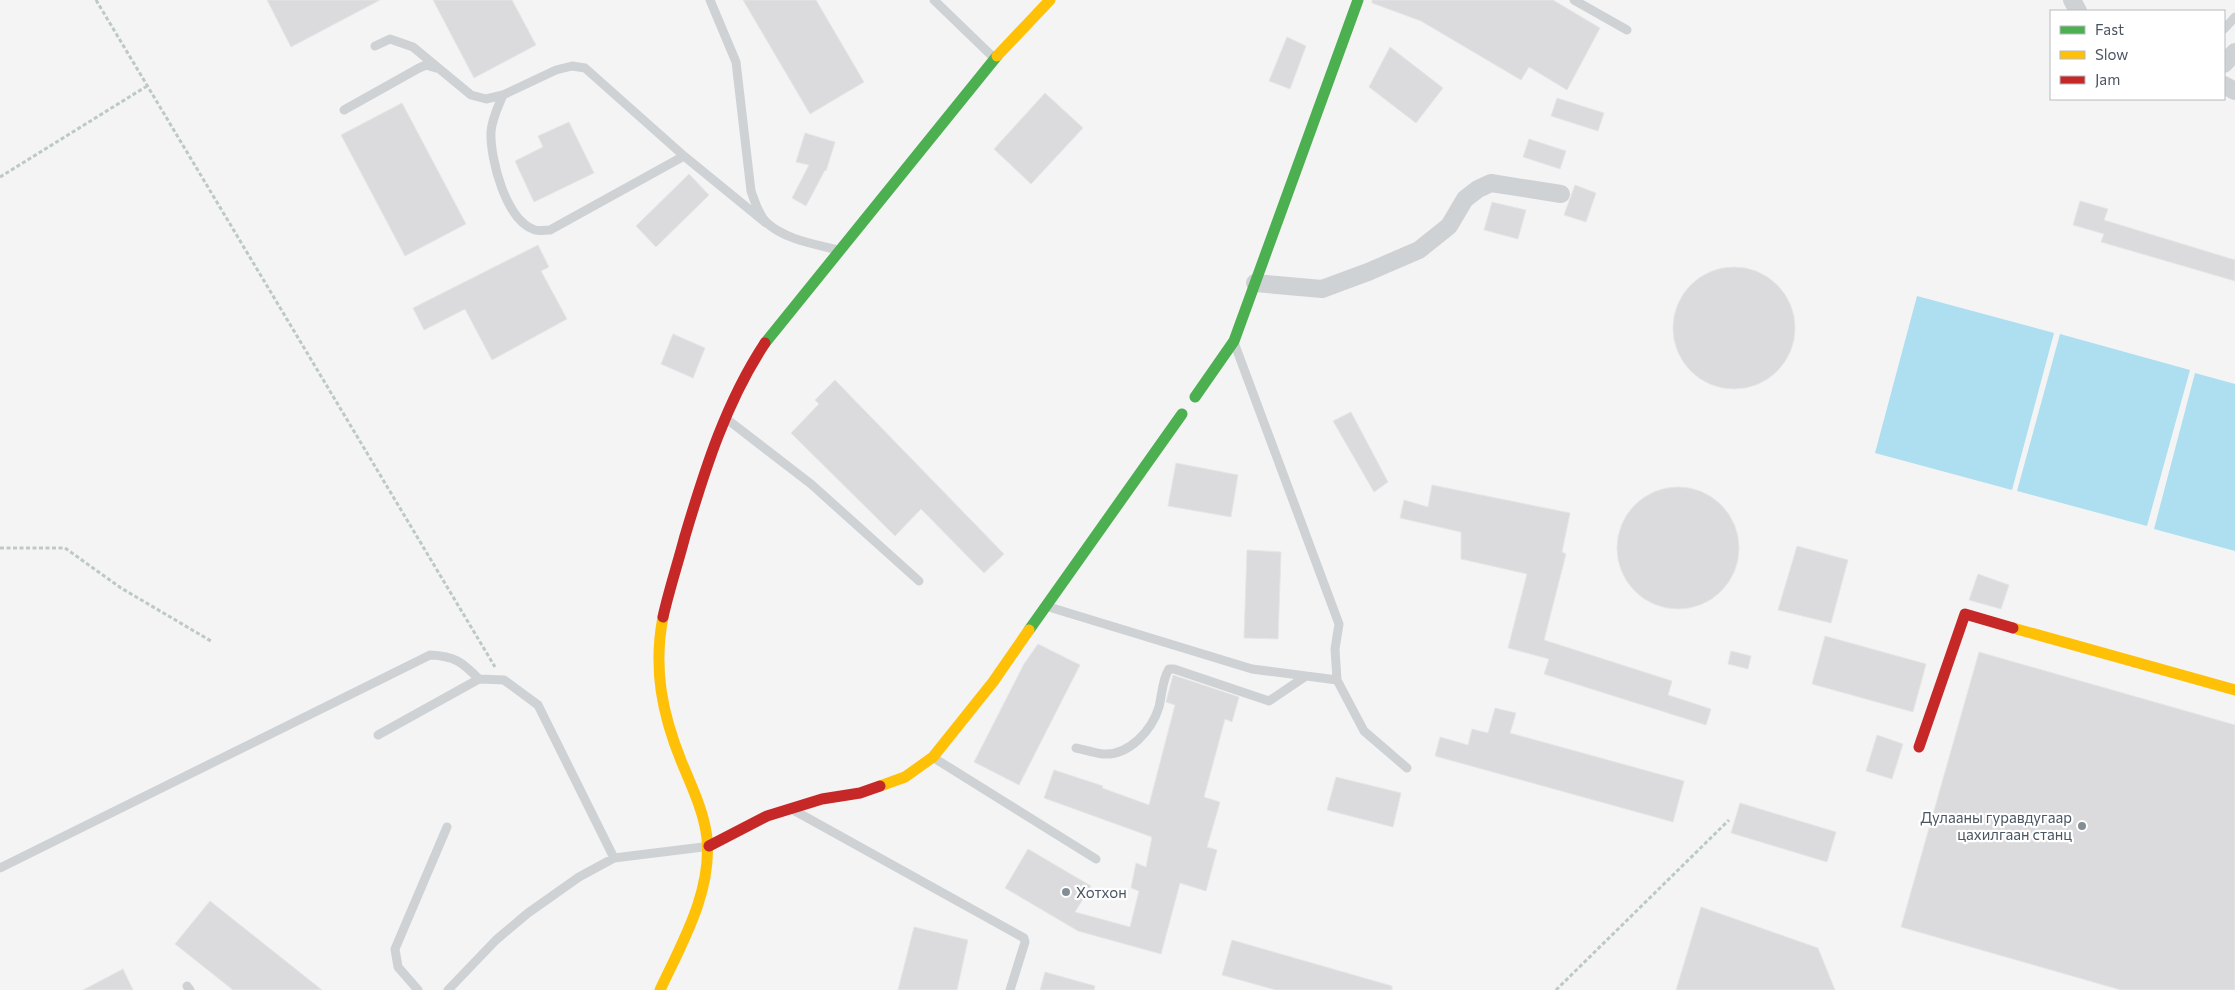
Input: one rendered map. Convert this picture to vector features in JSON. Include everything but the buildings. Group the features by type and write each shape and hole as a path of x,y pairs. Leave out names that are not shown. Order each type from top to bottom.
{"street":[{"path":"660,990 701,893 708,869 708,846 703,816 665,714 658,666 660,635 666,603 698,492 725,418 747,371 784,318 994,59 1050,0"},
{"path":"1195,396 1234,341 1358,0"},
{"path":"2225,63 2235,52"},
{"path":"1255,283 1322,289 1419,250 1449,226 1465,199 1478,189 1491,183 1561,194"},
{"path":"708,846 767,816 822,799 860,793 905,777 933,757 993,682 1182,414"},
{"path":"1919,747 1965,614 2235,690"}],"lane":[{"path":"710,0 736,62 751,191 756,206 766,223"},
{"path":"934,0 994,59"},
{"path":"1574,0 1627,30"},
{"path":"2225,28 2235,17"},
{"path":"375,46 390,38 412,47 471,94 486,100 503,95 556,70 572,66 585,68 684,156 766,223 799,239 841,250"},
{"path":"344,110 419,68 426,65 436,68"},
{"path":"503,95 494,115 491,133 494,166 513,213 525,226 536,231 550,230 684,156"},
{"path":"1234,341 1339,624 1335,649 1337,680 1364,731 1407,768"},
{"path":"725,418 812,484 919,581"},
{"path":"1046,606 1252,669 1337,680"},
{"path":"0,868 430,655 448,655 464,664 479,680"},
{"path":"1076,748 1103,754 1114,753 1132,746 1151,726 1159,708 1166,674 1169,670 1174,669 1269,701 1306,676"},
{"path":"378,735 479,680 504,680 538,705 614,858"},
{"path":"933,757 1096,860"},
{"path":"791,809 1024,938 1026,942 1010,990"},
{"path":"418,990 398,967 394,949 447,827"},
{"path":"448,990 496,940 579,877 614,858 708,846"}],"path":[{"path":"96,0 504,680"},
{"path":"0,177 148,86"},
{"path":"0,548 65,548 121,588 211,641"},
{"path":"1556,990 1729,820"}],"water":[{"path":"1917,296 2054,333 2012,490 1875,453"},
{"path":"2060,334 2190,370 2147,526 2017,491"},
{"path":"2195,373 2235,384 2235,551 2154,529"}],"traffic: fast":[{"path":"1195,397 1234,341 1358,0"},
{"path":"765,343 997,56"},
{"path":"1029,630 1182,414"}],"traffic: slow":[{"path":"997,56 1050,0"},
{"path":"660,990 694,917 705,878 707,858 707,838 703,819 669,727 661,691 659,655 663,617"},
{"path":"2013,628 2235,690"},
{"path":"880,786 905,777 933,757 993,682 1029,630"}],"traffic: jam":[{"path":"663,617 693,511 718,436 751,365 765,343"},
{"path":"1919,747 1965,614 2013,628"},
{"path":"709,846 767,816 822,799 860,793 880,786"}],"place":[{"name":"Дулааны гуравдугаар цахилгаан станц","path":"2082,826"},
{"name":"Хотхон","path":"1066,892"}]}
